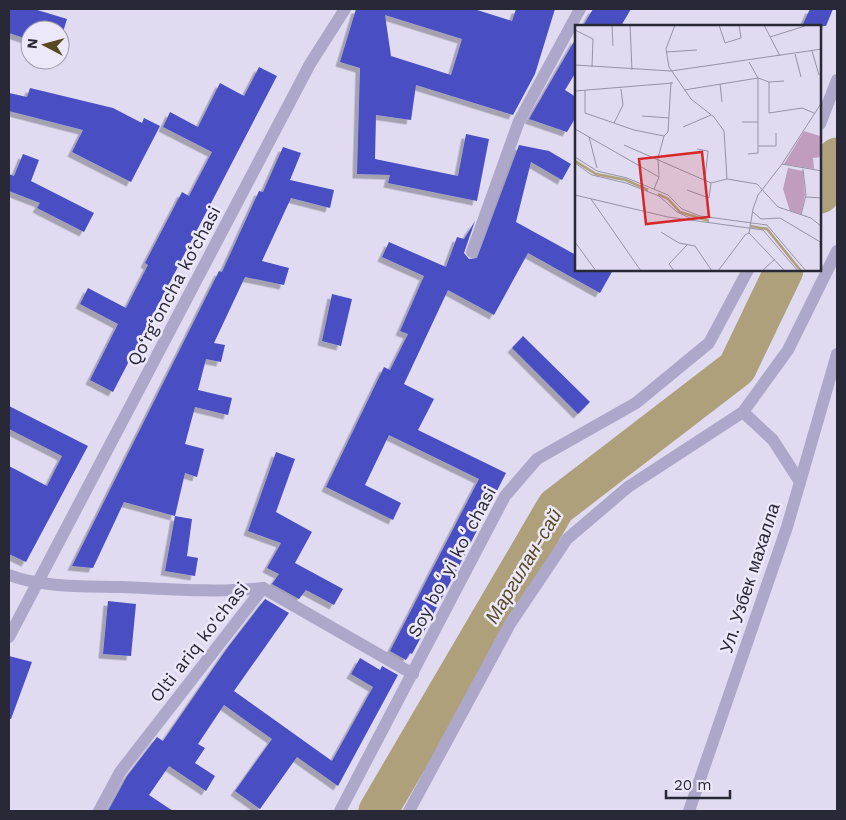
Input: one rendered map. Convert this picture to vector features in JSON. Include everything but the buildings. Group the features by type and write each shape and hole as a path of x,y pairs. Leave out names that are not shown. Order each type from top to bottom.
{"street":[{"name":"Qo‘rg‘oncha ko‘chasi","path":"9,637 310,64 345,9"},
{"path":"472,252 520,121 580,9"},
{"path":"821,121 837,80"},
{"path":"409,811 510,624 567,539 628,487 743,412 788,350 837,251"},
{"name":"Soy boʻyi koʻchasi","path":"340,811 505,496 537,459 636,403 709,344 747,271"},
{"name":"Ул. Узбек махалла","path":"689,811 787,527 837,354"},
{"path":"743,412 773,440 800,482"},
{"path":"9,575 39,582 233,591 263,588"},
{"name":"Olti ariq ko'chasi","path":"99,811 120,772 263,588 413,674"}],"waterway":[{"name":"Маргилан-сай","path":"821,192 837,157"},
{"name":"Маргилан-сай","path":"378,811 556,507 737,368 784,271"}]}
